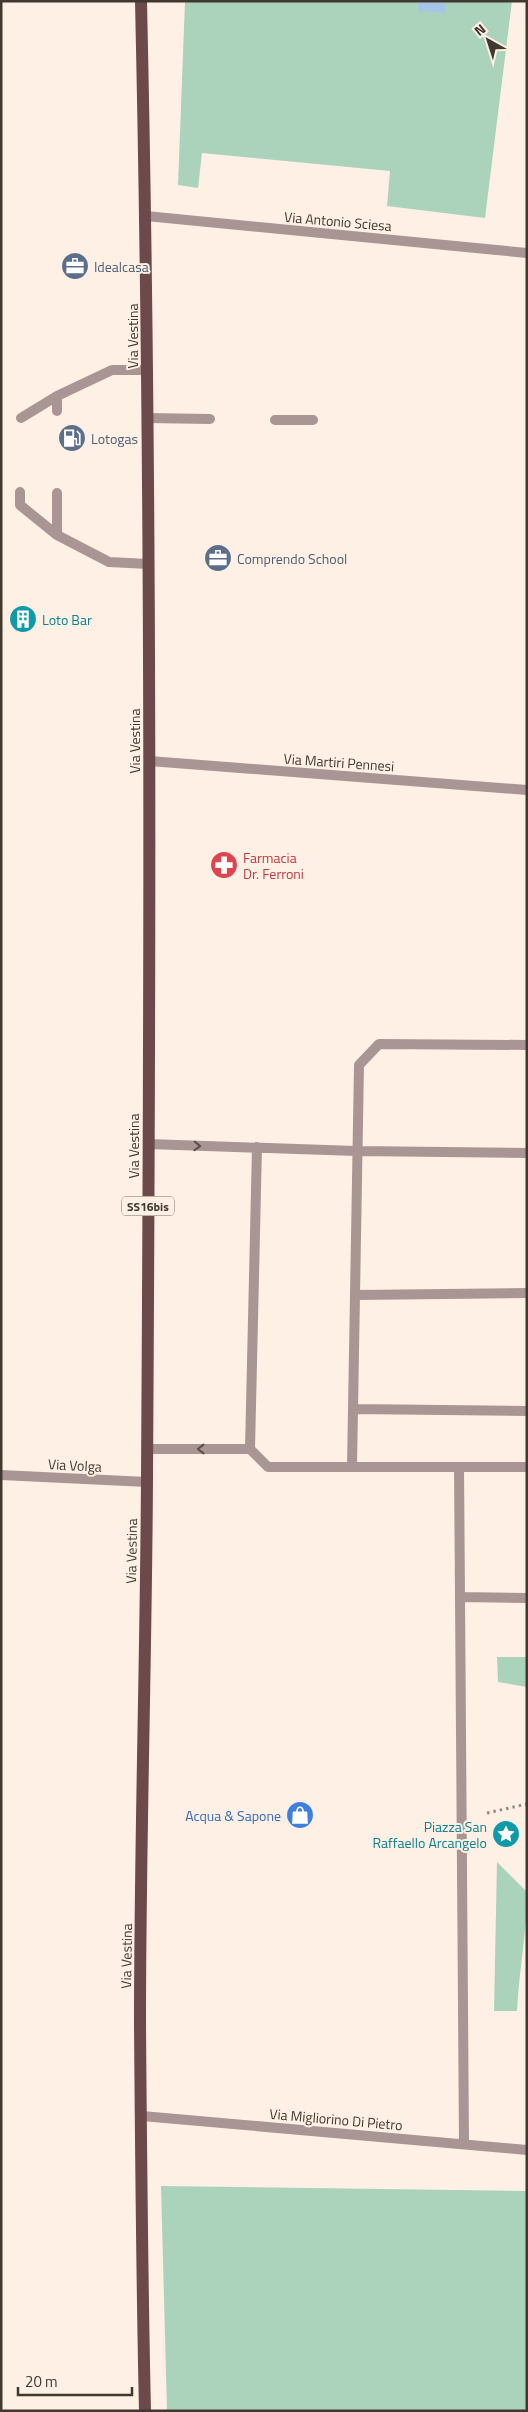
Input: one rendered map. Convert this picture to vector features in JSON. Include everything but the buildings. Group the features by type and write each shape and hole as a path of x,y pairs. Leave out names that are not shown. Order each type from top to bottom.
{"main road":[{"name":"Via Vestina","path":"141,1 146,216 149,761 147,1482 140,2022 142,2116 140,2210 145,2411"}],"street":[{"name":"Via Antonio Sciesa","path":"146,216 527,253"},
{"path":"21,418 57,396 112,370 147,370"},
{"path":"57,396 57,411"},
{"path":"147,418 210,419"},
{"path":"275,420 313,420"},
{"path":"20,492 20,506 57,535 109,562 148,564"},
{"path":"57,493 57,535"},
{"name":"Via Martiri Pennesi","path":"149,761 527,790"},
{"path":"352,1467 356,1295 356,1151 359,1065 379,1044 527,1045"},
{"path":"148,1144 356,1151 527,1153"},
{"path":"257,1147 250,1448 268,1467 527,1467"},
{"path":"356,1295 527,1293"},
{"path":"353,1408 527,1411"},
{"path":"147,1449 250,1448"},
{"path":"459,1467 464,2144"},
{"name":"Via Volga","path":"1,1474 147,1482"},
{"path":"460,1597 527,1598"},
{"name":"Via Migliorino Di Pietro","path":"142,2116 527,2150"}],"path":[{"path":"462,1819 527,1804"}],"green space":[{"path":"185,1 512,1 485,218 387,206 390,171 202,153 198,188 178,185"},
{"path":"497,1657 527,1657 527,1687 498,1682"},
{"path":"497,1862 527,1892 526,1922 517,2011 494,2011"},
{"path":"161,2186 527,2191 527,2411 167,2411"}],"water":[{"path":"418,1 446,1 445,13 418,11"}],"place":[{"name":"Idealcasa","path":"75,266"},
{"name":"Lotogas","path":"72,438"},
{"name":"Comprendo School","path":"218,558"},
{"name":"Loto Bar","path":"23,619"},
{"name":"Farmacia Dr. Ferroni","path":"224,865"},
{"name":"Acqua & Sapone","path":"300,1815"},
{"name":"Piazza San Raffaello Arcangelo","path":"506,1834"}]}
